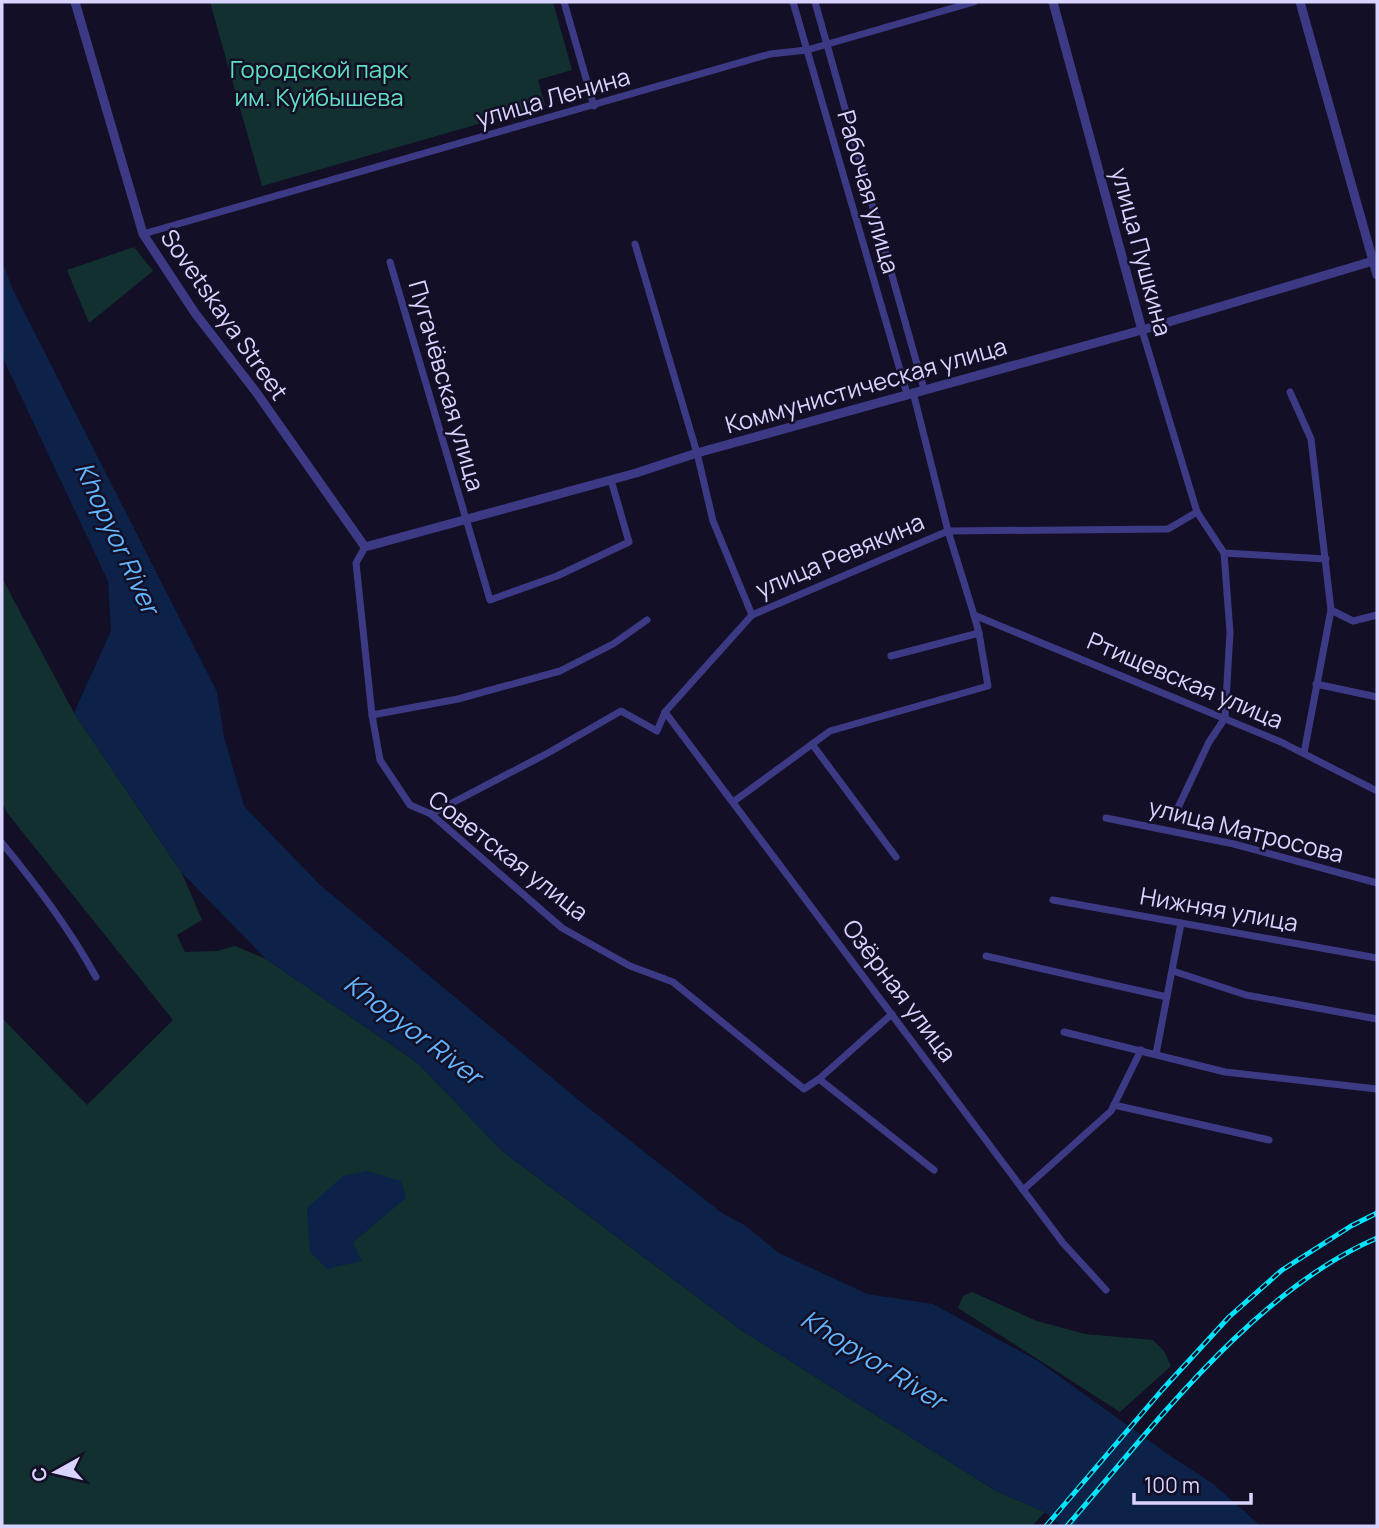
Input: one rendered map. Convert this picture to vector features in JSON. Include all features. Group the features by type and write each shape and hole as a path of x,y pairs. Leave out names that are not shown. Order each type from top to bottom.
{"street":[{"name":"Sovetskaya Street","path":"75,2 144,234 195,313 256,393 365,547"},
{"path":"564,2 594,106"},
{"name":"Рабочая улица","path":"793,2 910,393"},
{"name":"Рабочая улица","path":"814,2 924,389"},
{"name":"улица Ленина","path":"144,234 770,54 807,50 974,2"},
{"name":"улица Пушкина","path":"1053,2 1142,330 1197,512"},
{"path":"1300,2 1377,275"},
{"path":"635,244 697,453 713,521 752,615"},
{"name":"Коммунистическая улица","path":"365,547 1142,330 1375,261"},
{"name":"Пугачёвская улица","path":"390,262 490,600 557,576 628,542 611,480"},
{"path":"1290,392 1311,439 1331,610 1304,753"},
{"path":"733,802 830,731 988,686 979,633 910,393"},
{"path":"1175,814 1209,742 1225,718 1230,632 1224,553 1197,512"},
{"name":"улица Ревякина","path":"431,814 548,753 621,711 657,732 665,712 752,615 948,531 1168,529 1197,512"},
{"name":"Советская улица","path":"365,547 356,563 372,715 380,760 410,805 431,814 562,928 629,966 673,982 804,1089 819,1079"},
{"path":"1224,553 1326,559"},
{"path":"1331,610 1353,621 1377,615"},
{"name":"Ртищевская улица","path":"974,615 1225,718 1304,753 1377,791"},
{"path":"372,715 457,699 560,671 613,645 647,620"},
{"path":"891,656 979,633"},
{"path":"1316,684 1377,697"},
{"name":"Озёрная улица","path":"665,712 1023,1191 1063,1243 1106,1290"},
{"path":"813,744 896,858"},
{"name":"улица Матросова","path":"1106,818 1234,844 1377,883"},
{"path":"2,843 74,937 96,976"},
{"name":"Нижняя улица","path":"1053,900 1377,958"},
{"path":"1156,1054 1181,923"},
{"path":"986,956 1167,997"},
{"path":"1173,971 1246,995 1377,1019"},
{"path":"892,1014 819,1079 934,1170"},
{"path":"1064,1032 1225,1072 1377,1089"},
{"path":"1023,1191 1111,1111 1141,1050"},
{"path":"1114,1105 1269,1140"}],"green space":[{"name":"Городской парк им. Куйбышева","path":"210,2 553,2 572,70 538,80 545,105 262,186"},
{"path":"134,247 153,271 89,323 67,270"},
{"path":"2,578 74,713 182,873 202,920 177,935 185,952 217,951 235,946 266,959 418,1063 502,1151 741,1330 996,1491 1045,1512 1032,1526 2,1526 2,1018 87,1105 173,1020 8,814 2,802","holes":["401,1181 405,1198 353,1242"]},
{"path":"972,1292 1037,1321 1085,1334 1153,1340 1164,1351 1171,1366 1120,1412 958,1308 963,1296"}],"water":[{"name":"Khopyor River","path":"2,261 13,290 217,692 224,737 244,806 320,885 581,1102 722,1213 743,1224 779,1253 867,1294 933,1304 1038,1361 1212,1483 1261,1526 1061,1526 1045,1512 996,1491 741,1330 502,1151 418,1063 266,959 182,873 74,713 111,631 108,581 2,356"},
{"path":"367,1171 401,1181 406,1198 353,1242 362,1261 327,1269 310,1252 307,1208 343,1176"}],"railway":[{"path":"1046,1526 1162,1390 1229,1317 1282,1270 1351,1226 1377,1213"},
{"path":"1067,1526 1170,1405 1248,1326 1289,1291 1332,1262 1377,1238"}]}
